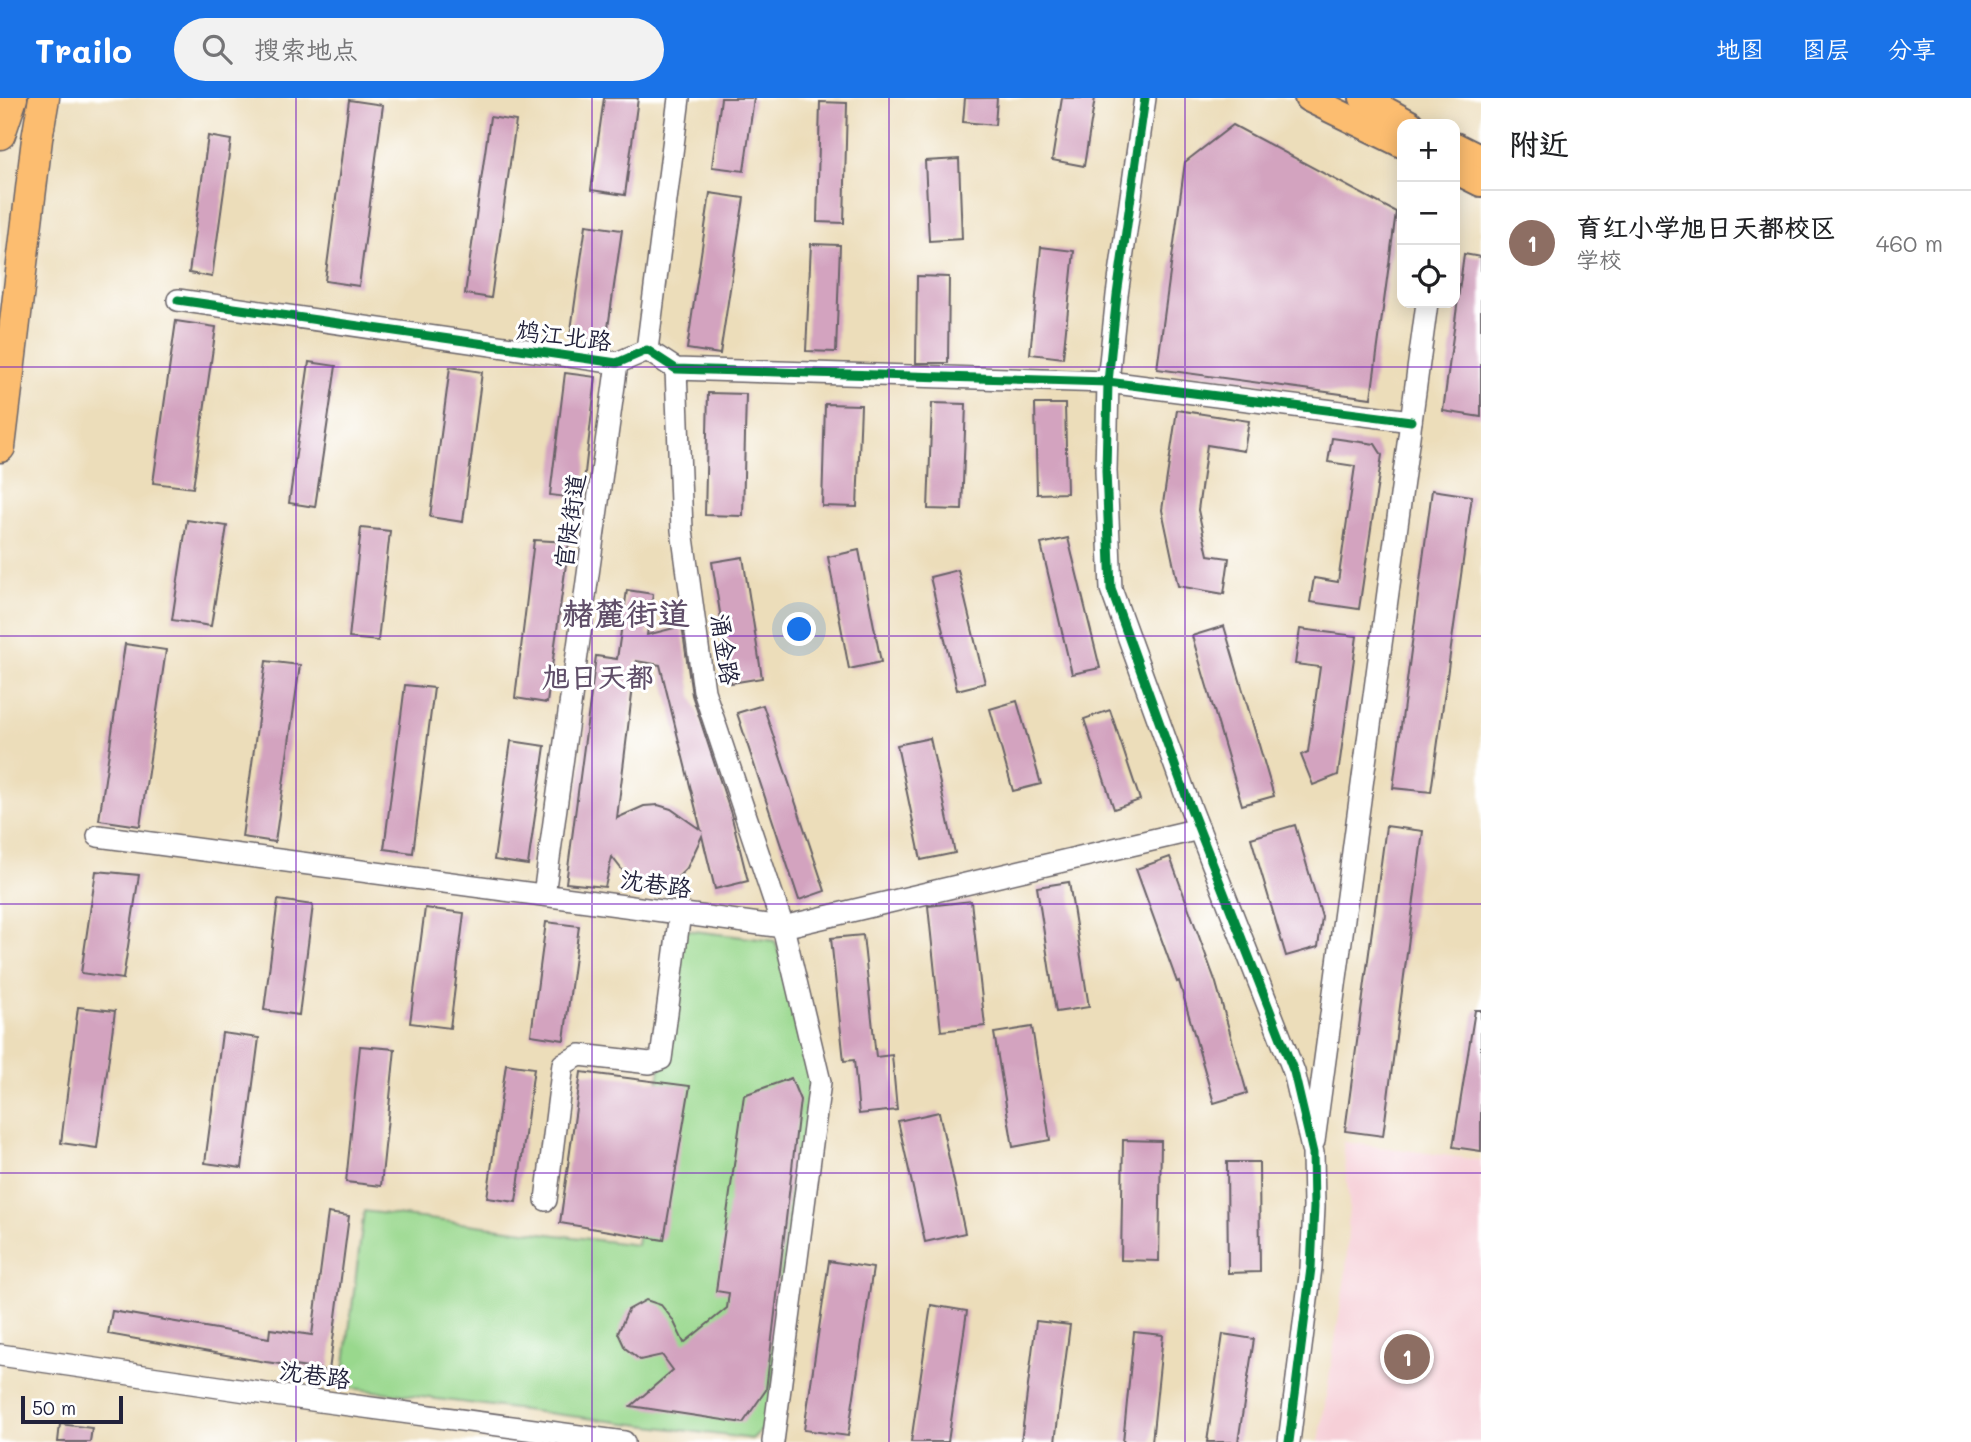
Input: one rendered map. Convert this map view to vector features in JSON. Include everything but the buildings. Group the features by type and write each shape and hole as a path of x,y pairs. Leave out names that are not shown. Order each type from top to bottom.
{"highway":[{"path":"0,134 12,98"},
{"path":"0,447 44,98"}],"main road":[{"path":"1308,98 1397,142"},
{"path":"1363,98 1401,119"},
{"path":"1460,148 1481,159"},
{"path":"1460,172 1481,183"}],"street":[{"path":"679,98 648,351 676,369 1108,382 1411,421"},
{"path":"1145,98 1116,295 1108,382 1106,471 1111,589 1199,829 1294,1072 1313,1153"},
{"name":"鸩江北路","path":"178,300 617,363 648,351"},
{"path":"1289,1442 1311,1268 1313,1153 1426,308"},
{"name":"官陡街道","path":"544,895 617,363"},
{"name":"涌金路","path":"676,369 682,530 704,691 783,927 820,1082 773,1442"},
{"name":"沈巷路","path":"97,836 783,927 1199,829"},
{"path":"546,1200 563,1065 580,1055 650,1063 661,1059 680,913"},
{"name":"沈巷路","path":"0,1355 624,1442"}],"shaded area":[{"path":"1343,1142 1481,1160 1481,1442 1319,1442 1346,1271 1349,1203"}],"green space":[{"path":"678,929 775,941 820,1082 767,1425 752,1439 342,1387 364,1211 637,1245"}],"cycle path":[{"path":"1145,98 1117,295 1108,382 1106,471 1111,589 1186,796 1294,1072 1313,1153 1311,1268 1289,1442"},
{"path":"178,300 617,363 647,350 676,369 1108,382 1411,421"}],"place":[{"name":"育红小学旭日天都校区","path":"1407,1357"}],"district":[{"name":"赭麓街道","path":"626,612"},
{"name":"旭日天都","path":"598,676"}]}
